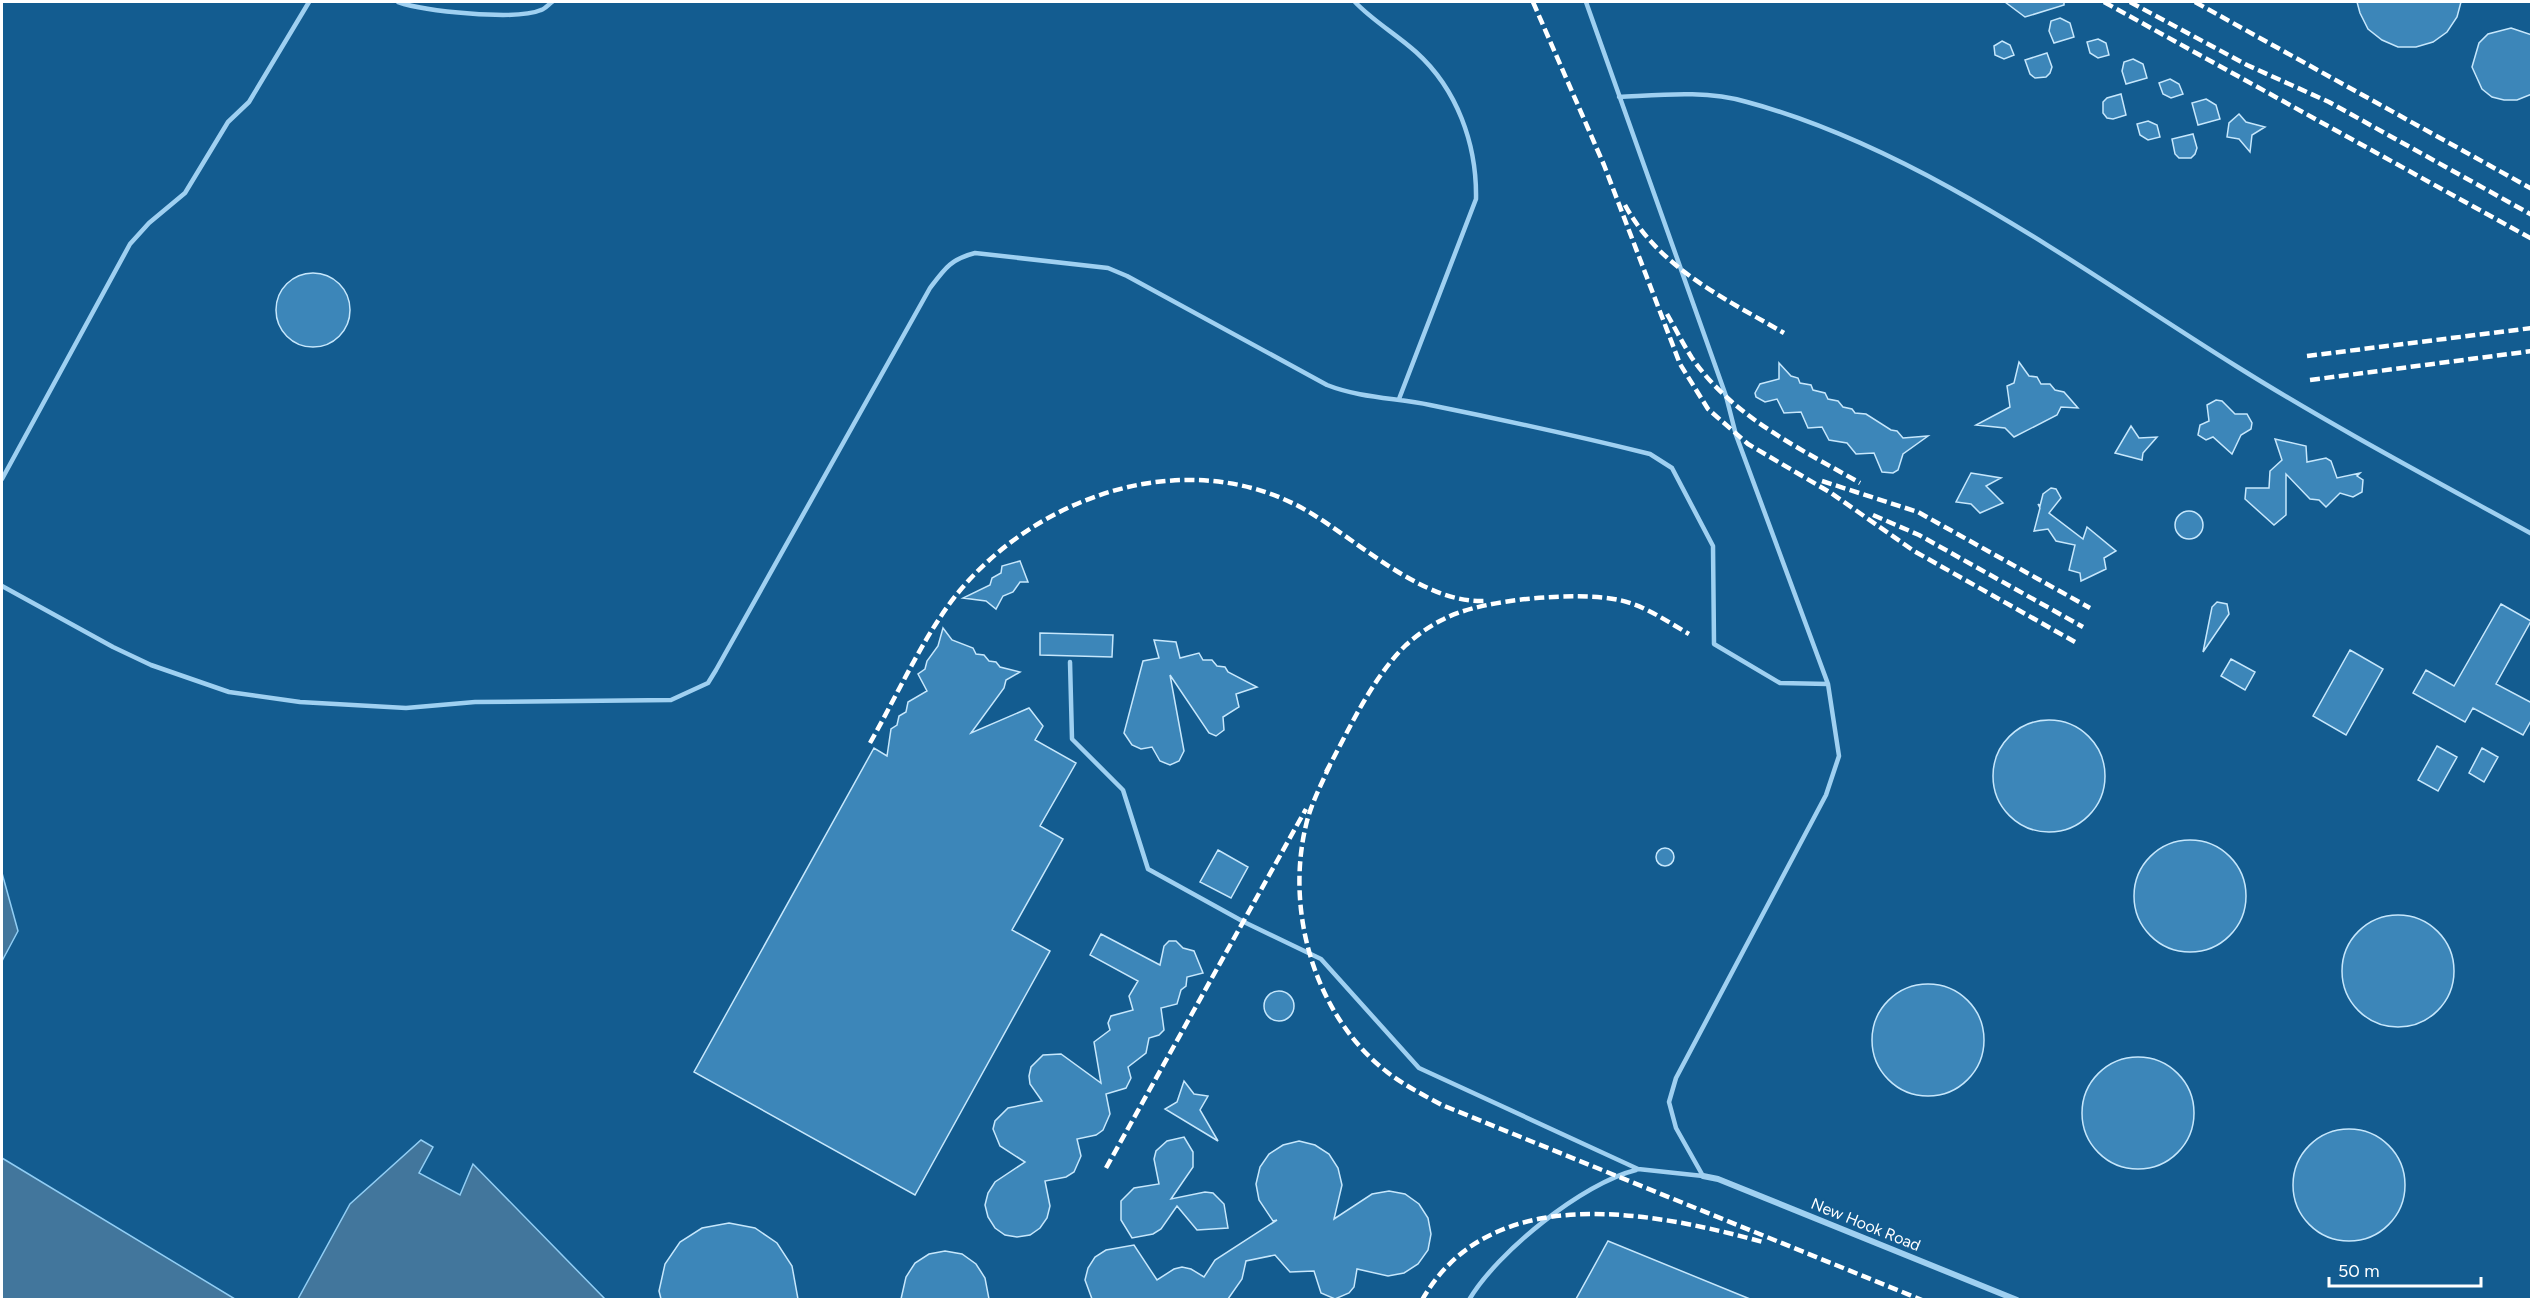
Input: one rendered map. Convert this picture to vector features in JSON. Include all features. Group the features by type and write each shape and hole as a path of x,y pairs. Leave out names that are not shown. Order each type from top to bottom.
{"street":[{"name":"New Hook Road","path":"1703,1176 1718,1179 2018,1299"}],"lane":[{"path":"2,479 130,244 149,223 185,193 228,122 249,102 309,2"},
{"path":"398,2 441,10 513,14 542,10 552,2"},
{"path":"1355,2 1417,53 1440,79 1464,120 1477,172 1476,199 1399,399"},
{"path":"1586,2 1726,396 1736,435 1828,684 1839,756 1826,795 1676,1078 1669,1101 1676,1128 1703,1176"},
{"path":"1619,97 1688,93 1745,101 1874,149 2008,223 2357,439 2532,534"},
{"path":"2,586 122,652 151,665 229,692 371,708 406,708 475,702 671,700 708,683 930,288 943,270 957,257 975,253 1108,268 1327,385 1350,394 1399,399 1558,431 1650,454 1672,468 1713,546 1714,644 1780,683 1828,684"},
{"path":"1070,662 1072,739 1123,790 1148,868 1244,922 1321,959 1419,1068 1638,1169 1703,1176"},
{"path":"1469,1299 1482,1277 1549,1218 1615,1175 1638,1169"}],"water":[{"path":"2,873 18,931 2,961"},
{"path":"421,1140 433,1147 419,1173 460,1195 473,1164 605,1299 298,1299 350,1204"},
{"path":"2,1158 235,1299 2,1299"}],"building":[{"path":"2005,2 2064,2 2064,5 2025,17"},
{"path":"2357,2 2461,2 2457,17 2447,32 2433,42 2416,47 2398,47 2382,40 2368,29"},
{"path":"2060,18 2070,23 2074,37 2054,43 2049,31 2051,21"},
{"path":"2511,28 2532,35 2532,94 2517,100 2504,100 2492,97 2482,89 2472,67 2479,43 2488,34"},
{"path":"2098,39 2106,43 2109,55 2098,58 2090,53 2087,42"},
{"path":"2002,41 2010,45 2014,55 2004,59 1995,55 1994,46"},
{"path":"2047,53 2052,67 2050,73 2046,77 2035,78 2030,74 2025,60"},
{"path":"2133,59 2143,64 2147,78 2126,84 2122,71 2124,62"},
{"path":"2170,79 2179,84 2183,94 2171,98 2163,94 2159,83"},
{"path":"2121,94 2126,115 2113,119 2107,118 2103,113 2103,102 2107,98"},
{"path":"2206,99 2216,105 2220,119 2198,125 2192,103"},
{"path":"2239,114 2246,122 2265,127 2252,135 2250,152 2239,139 2227,137 2229,123"},
{"path":"2148,121 2157,125 2160,137 2148,140 2140,135 2137,124"},
{"path":"2193,134 2197,148 2195,154 2191,158 2179,158 2175,154 2172,139"},
{"path":"313,273 334,279 344,289 350,310 344,331 334,341 313,347 292,341 282,331 276,310 282,289 292,279"},
{"path":"2019,362 2029,376 2037,377 2041,384 2050,384 2055,390 2064,392 2078,408 2061,407 2057,415 2014,437 2005,428 1976,425 2010,407 2007,386 2014,383"},
{"path":"1779,363 1791,376 1798,378 1800,383 1811,385 1813,390 1825,393 1828,399 1838,401 1843,407 1852,409 1855,413 1866,414 1891,430 1897,431 1903,438 1928,436 1903,454 1898,470 1893,473 1882,472 1874,453 1856,454 1847,443 1829,440 1822,427 1808,428 1801,412 1784,413 1777,399 1765,402 1756,397 1755,393 1760,384 1779,379"},
{"path":"2216,400 2222,401 2235,414 2247,414 2252,423 2251,429 2241,435 2232,454 2213,437 2206,440 2198,435 2200,425 2209,421 2207,405"},
{"path":"2131,426 2139,438 2157,437 2143,453 2142,460 2115,453"},
{"path":"2275,439 2306,446 2307,462 2326,458 2331,461 2337,478 2360,473 2357,476 2363,480 2362,492 2353,497 2340,493 2326,507 2319,500 2310,499 2286,474 2286,515 2274,525 2245,499 2246,488 2269,488 2270,471 2282,460"},
{"path":"1971,473 2001,478 1986,486 2003,503 1980,513 1971,504 1956,502"},
{"path":"2051,488 2056,489 2061,498 2049,513 2083,539 2087,527 2116,551 2104,558 2106,569 2081,581 2080,573 2069,570 2075,545 2056,541 2048,529 2034,531 2040,508 2038,504 2040,506 2043,494"},
{"path":"2189,511 2199,515 2203,525 2199,535 2189,539 2179,535 2175,525 2179,515"},
{"path":"1020,561 1028,582 1020,582 1013,592 1003,596 996,609 986,601 963,598 990,585 992,578 1001,573 1002,566"},
{"path":"2217,602 2227,604 2229,614 2203,652 2212,607"},
{"path":"2501,604 2531,621 2496,684 2532,703 2532,719 2523,735 2473,708 2465,722 2413,693 2426,670 2454,686"},
{"path":"943,628 952,640 973,648 976,654 984,655 1000,667 1020,672 1006,680 1004,688 971,733 1029,708 1043,726 1035,740 1076,763 1040,826 1063,839 1012,930 1050,951 915,1195 694,1072 874,748 887,756 891,729 897,725 899,716 906,712 908,702 927,691 918,674 925,669 927,661 938,646"},
{"path":"1040,633 1113,635 1112,657 1040,655"},
{"path":"1154,640 1176,642 1180,658 1199,653 1203,660 1212,660 1217,666 1225,667 1228,672 1257,687 1236,694 1239,707 1223,717 1224,730 1216,736 1209,733 1170,675 1184,751 1179,761 1170,765 1160,761 1152,747 1141,749 1132,745 1124,733 1143,661 1159,658"},
{"path":"2350,650 2383,669 2346,735 2313,716"},
{"path":"2231,659 2255,672 2245,690 2221,676"},
{"path":"2049,720 2071,724 2089,736 2101,754 2105,776 2101,798 2089,816 2071,828 2049,832 2027,828 2009,816 1997,798 1993,776 1997,754 2009,736 2027,724"},
{"path":"2437,746 2457,757 2438,791 2418,780"},
{"path":"2482,748 2498,757 2484,782 2469,773"},
{"path":"2190,840 2212,844 2230,856 2242,874 2246,896 2242,918 2230,936 2212,948 2190,952 2168,948 2150,936 2138,918 2134,896 2138,874 2150,856 2168,844"},
{"path":"1665,848 1671,851 1674,857 1671,863 1665,866 1659,863 1656,857 1659,851"},
{"path":"1218,850 1248,867 1231,898 1200,882"},
{"path":"2398,915 2420,919 2438,931 2450,949 2454,971 2450,993 2438,1011 2420,1023 2398,1027 2376,1023 2358,1011 2346,993 2342,971 2346,949 2358,931 2376,919"},
{"path":"1101,934 1160,965 1164,946 1169,941 1176,941 1183,948 1194,951 1203,973 1187,977 1186,986 1181,990 1177,1004 1161,1008 1164,1030 1159,1035 1149,1038 1146,1053 1128,1067 1131,1078 1126,1088 1106,1094 1110,1114 1103,1130 1096,1135 1077,1139 1081,1156 1074,1172 1066,1177 1045,1181 1050,1206 1047,1218 1040,1228 1030,1235 1017,1237 1005,1235 995,1228 988,1217 985,1205 988,1193 995,1182 1025,1162 1000,1146 993,1129 995,1121 1008,1108 1042,1101 1030,1084 1029,1076 1031,1067 1043,1055 1061,1054 1101,1083 1094,1042 1110,1030 1108,1023 1111,1016 1133,1010 1129,996 1138,981 1090,955"},
{"path":"1928,984 1950,988 1968,1000 1980,1018 1984,1040 1980,1062 1968,1080 1950,1092 1928,1096 1906,1092 1888,1080 1876,1062 1872,1040 1876,1018 1888,1000 1906,988"},
{"path":"1279,991 1289,996 1294,1006 1289,1016 1279,1021 1269,1016 1264,1006 1269,996"},
{"path":"2138,1057 2160,1061 2178,1073 2190,1091 2194,1113 2190,1135 2178,1153 2160,1165 2138,1169 2116,1165 2098,1153 2086,1135 2082,1113 2086,1091 2098,1073 2116,1061"},
{"path":"1184,1081 1194,1094 1208,1096 1200,1110 1218,1141 1165,1109 1177,1102"},
{"path":"2349,1129 2371,1133 2389,1145 2401,1163 2405,1185 2401,1207 2389,1225 2371,1237 2349,1241 2327,1237 2309,1225 2297,1207 2293,1185 2297,1163 2309,1145 2327,1133"},
{"path":"1184,1137 1193,1152 1193,1167 1171,1199 1205,1192 1213,1193 1224,1204 1228,1228 1197,1230 1177,1206 1161,1229 1153,1234 1132,1238 1121,1220 1121,1201 1134,1188 1159,1184 1154,1159 1156,1151 1167,1141"},
{"path":"1299,1141 1315,1145 1329,1154 1338,1168 1342,1185 1334,1219 1372,1194 1389,1191 1405,1194 1419,1204 1428,1218 1431,1234 1428,1250 1418,1264 1404,1273 1388,1276 1357,1269 1354,1287 1349,1293 1335,1299 1321,1293 1314,1271 1290,1272 1275,1255 1246,1261 1242,1279 1228,1299 1092,1299 1085,1280 1088,1268 1095,1257 1106,1250 1134,1245 1157,1280 1174,1269 1182,1267 1191,1269 1204,1277 1215,1260 1277,1220 1273,1221 1259,1200 1256,1184 1260,1167 1269,1154 1283,1145"},
{"path":"729,1223 755,1228 777,1243 792,1266 798,1299 661,1299 659,1291 665,1264 680,1242 702,1228"},
{"path":"1608,1241 1750,1299 1576,1299"},
{"path":"945,1251 962,1254 976,1264 985,1278 989,1299 901,1299 906,1277 915,1263 929,1254"}],"railway":[{"path":"1533,2 1604,165 1680,364 1708,409 1748,444 1831,493 1914,551 2075,642"},
{"path":"2104,2 2532,239"},
{"path":"2130,2 2247,65 2329,102 2532,215"},
{"path":"2195,2 2532,189"},
{"path":"1625,205 1639,227 1674,264 1716,294 1784,333"},
{"path":"1667,314 1692,358 1727,398 1768,430 1860,483"},
{"path":"2307,356 2532,328"},
{"path":"2310,380 2532,351"},
{"path":"870,743 924,643 962,588 996,554 1035,526 1078,503 1124,488 1171,481 1218,482 1264,492 1309,512 1416,582 1461,599 1484,601"},
{"path":"1822,481 1918,512 2090,608"},
{"path":"1873,515 1919,535 2083,627"},
{"path":"1326,772 1371,689 1393,658 1424,630 1460,612 1481,606 1530,599 1601,597 1638,606 1689,634"},
{"path":"1330,765 1308,817 1300,858 1303,927 1324,992 1341,1022 1362,1049 1387,1072 1442,1105 1922,1300"},
{"path":"1106,1168 1306,809"},
{"path":"1422,1300 1452,1262 1489,1236 1531,1221 1577,1214 1625,1215 1673,1221 1763,1242"}]}
